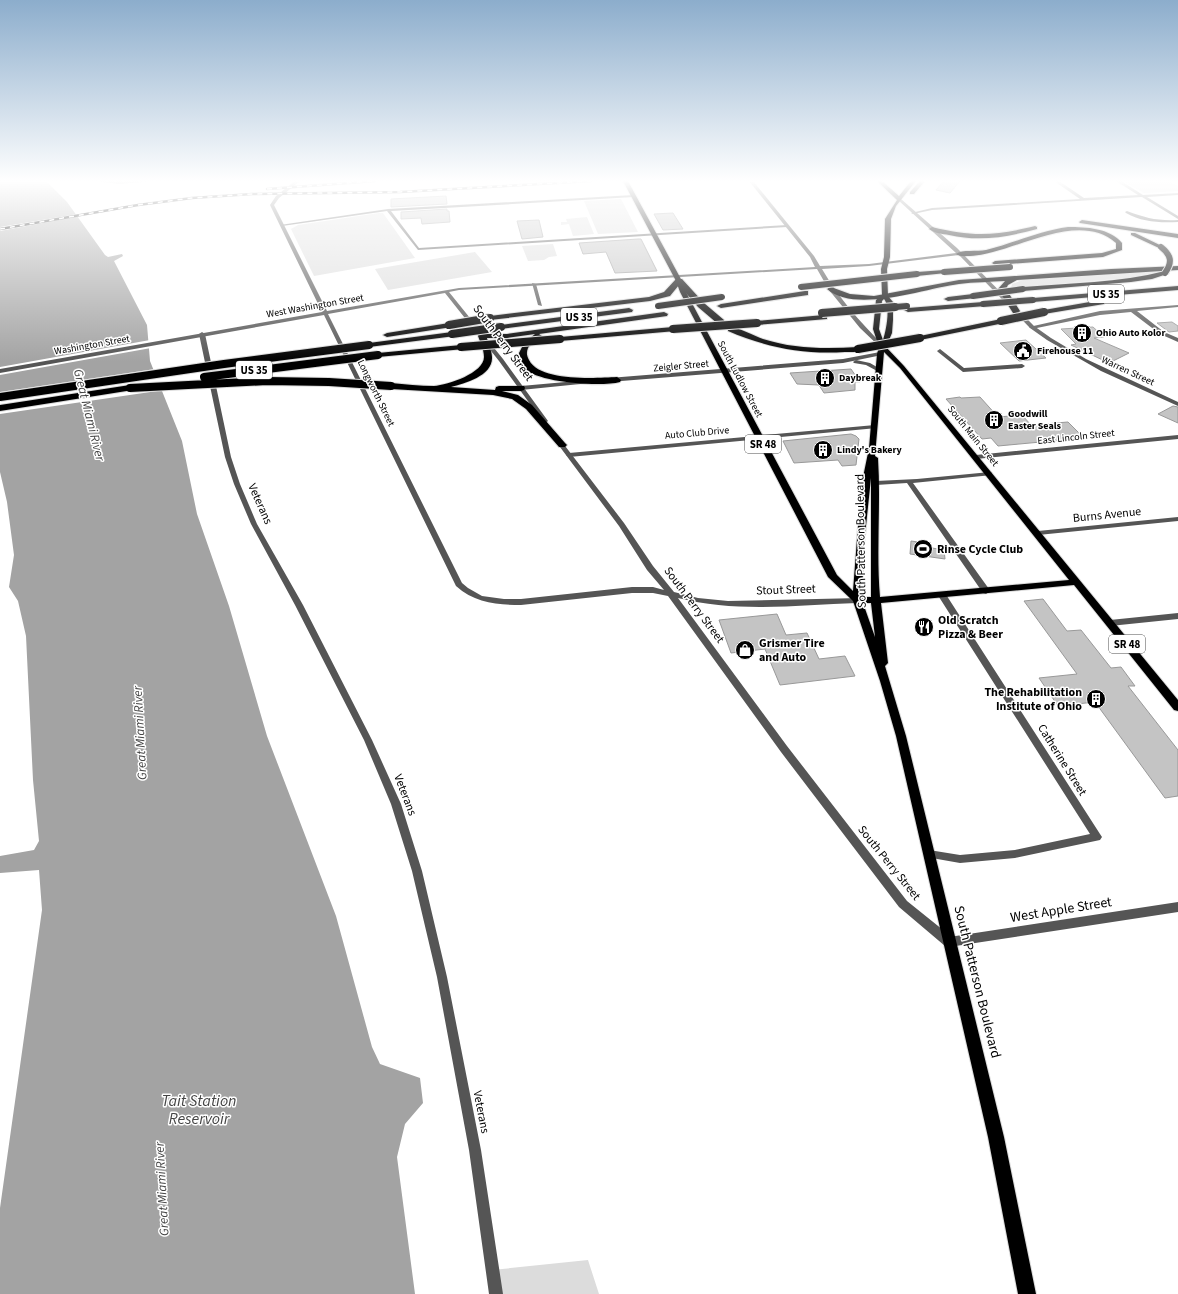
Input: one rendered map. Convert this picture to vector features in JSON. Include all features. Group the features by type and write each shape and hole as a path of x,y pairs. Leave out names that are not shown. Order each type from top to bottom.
{"highway":[{"path":"959,254 966,250 997,241"},
{"path":"959,254 980,253 1017,241"},
{"path":"944,272 995,263 1103,255 1119,250 1120,244 1117,241"},
{"path":"908,308 973,296 1023,289 1138,280 1165,273 1170,267 1171,260 1161,247 1149,241"},
{"path":"979,273 976,260 980,253"},
{"path":"1159,261 1178,260"},
{"path":"686,311 727,299 916,274 1010,266 1104,263"},
{"path":"831,289 845,295 874,298 939,285 985,280 1111,270 1178,268"},
{"path":"1016,311 1015,306 1004,295 1002,289 1003,285 1009,281 1021,277"},
{"path":"368,342 490,318 650,300 667,294 677,278 701,305 720,322"},
{"name":"US 35","path":"0,408 268,368 378,355 760,322 823,315 1178,288"},
{"name":"US 35","path":"0,397 368,342 452,334 658,306 803,290"},
{"path":"731,329 754,339 790,348 826,351 858,349 1103,301 1178,293"},
{"path":"434,389 467,379 485,366 488,357 482,336 502,336 554,330 668,313"},
{"path":"554,330 537,337 525,347 522,358 528,367 540,374 554,378 617,380"},
{"path":"130,388 268,380 329,382 493,392 515,397 529,407 562,446"},
{"path":"456,390 521,388"}],"main road":[{"name":"South Ludlow Street","path":"658,241 833,577 857,600"},
{"name":"South Patterson Boulevard","path":"881,346 887,337 890,311 890,302 885,296 884,269 886,263 887,241"},
{"name":"South Patterson Boulevard","path":"885,296 879,300 876,329 881,346 873,448 865,487 857,600 885,681 901,736 996,1137 1027,1294"},
{"name":"South Main Street","path":"881,346 902,367 1178,707"},
{"name":"South Patterson Boulevard","path":"873,448 876,483 874,568 875,600 885,681"},
{"name":"Stout Street","path":"857,600 942,595 1076,582"}],"street":[{"name":"Longworth Street","path":"290,241 459,584 472,595 497,601"},
{"path":"412,241 418,249 538,241"},
{"name":"South Main Street","path":"799,241 819,268 831,289 864,330 881,346"},
{"name":"Warren Street","path":"945,241 968,262 1032,327 1055,344 1074,356 1178,404"},
{"path":"911,261 959,254"},
{"path":"446,291 534,284 677,278 911,261 948,259 968,262"},
{"path":"534,284 540,305"},
{"name":"West Washington Street","path":"187,337 446,291"},
{"name":"South Perry Street","path":"446,291 521,388 562,446 622,525 650,568 671,594 784,748 903,904 949,942"},
{"path":"1032,327 1088,315 1178,306"},
{"path":"1132,310 1166,335 1178,340"},
{"name":"Veterans","path":"202,334 228,457 241,495 254,524 299,605 368,740 396,804 417,871 442,977 475,1150 496,1294"},
{"name":"Washington Street","path":"0,371 187,337"},
{"path":"940,351 963,370 1022,366"},
{"name":"Zeigler Street","path":"521,388 843,361 880,354"},
{"name":"Zeigler Street","path":"843,361 865,362 879,370"},
{"name":"Auto Club Drive","path":"569,455 875,427"},
{"name":"East Lincoln Street","path":"976,457 1178,437"},
{"path":"876,483 909,482 990,474"},
{"path":"909,482 986,591"},
{"name":"Burns Avenue","path":"1038,533 1178,519"},
{"name":"Stout Street","path":"497,601 521,602 632,590 671,594 698,601 728,604 857,600"},
{"name":"Catherine Street","path":"929,854 960,859 1015,854 1097,837 942,595"},
{"path":"1110,623 1178,616"},
{"name":"West Apple Street","path":"949,942 1178,906"}],"shaded area":[{"path":"297,241 403,241 415,258 314,276"},
{"path":"553,244 557,256 549,257 544,260 528,261 522,246"},
{"path":"475,252 492,272 388,290 375,269"},
{"path":"1158,271 1128,278 1011,288 1012,284 1023,280 1039,278"},
{"path":"588,1260 599,1294 496,1294 492,1270"}],"water":[{"name":"Tait Station Reservoir","path":"0,241 95,241 108,257 122,254 123,256 114,261 147,325 150,361 182,441 197,514 229,606 267,736 336,916 372,1047 380,1064 420,1078 423,1103 405,1124 397,1157 415,1294 0,1294 0,1208 42,910 39,870 0,873 0,856 34,850 39,841 33,780 26,636 18,601 9,587 14,555 7,502 0,472"}],"pier":[{"path":"150,340 151,348 0,375 0,367"},
{"path":"155,369 164,390 0,414 0,392"}],"building":[{"path":"642,241 657,271 615,273 606,252 583,254 579,243"},
{"path":"1172,322 1178,326 1178,331 1169,332 1157,323"},
{"path":"1093,327 1104,337 1094,338 1129,353 1109,363 1071,345 1076,344 1061,329"},
{"name":"Firehouse 11","path":"1026,340 1046,358 1019,361 1000,343"},
{"name":"Daybreak","path":"851,369 860,382 855,382 855,390 824,393 819,385 797,384 790,373"},
{"name":"Goodwill Easter Seals","path":"980,397 998,417 1022,415 1031,425 1068,422 1084,438 998,446 991,438 982,439 946,399"},
{"path":"1173,406 1178,407 1178,423 1158,414"},
{"name":"Lindy's Bakery","path":"851,434 859,439 856,465 842,466 838,460 794,463 783,441"},
{"name":"Rinse Cycle Club","path":"911,541 926,543 926,547 944,550 945,559 910,554"},
{"name":"The Rehabilitation Institute of Ohio","path":"1043,599 1067,631 1081,630 1111,668 1121,667 1135,686 1128,686 1178,750 1178,796 1165,798 1095,702 1058,706 1039,678 1077,674 1024,601"},
{"name":"Grismer Tire and Auto","path":"777,614 786,635 807,633 819,659 845,656 855,676 780,685 765,649 731,653 719,620"}],"place":[{"name":"Ohio Auto Kolor","path":"1082,333"},
{"name":"Firehouse 11","path":"1023,351"},
{"name":"Daybreak","path":"825,378"},
{"name":"Goodwill Easter Seals","path":"994,420"},
{"name":"Lindy's Bakery","path":"823,450"},
{"name":"Rinse Cycle Club","path":"923,549"},
{"name":"Old Scratch Pizza & Beer","path":"924,627"},
{"name":"Grismer Tire and Auto","path":"745,650"},
{"name":"The Rehabilitation Institute of Ohio","path":"1096,699"}],"water label":[{"name":"Great Miami River","path":"89,415"},
{"name":"Great Miami River","path":"140,733"},
{"name":"Great Miami River","path":"162,1189"}]}
